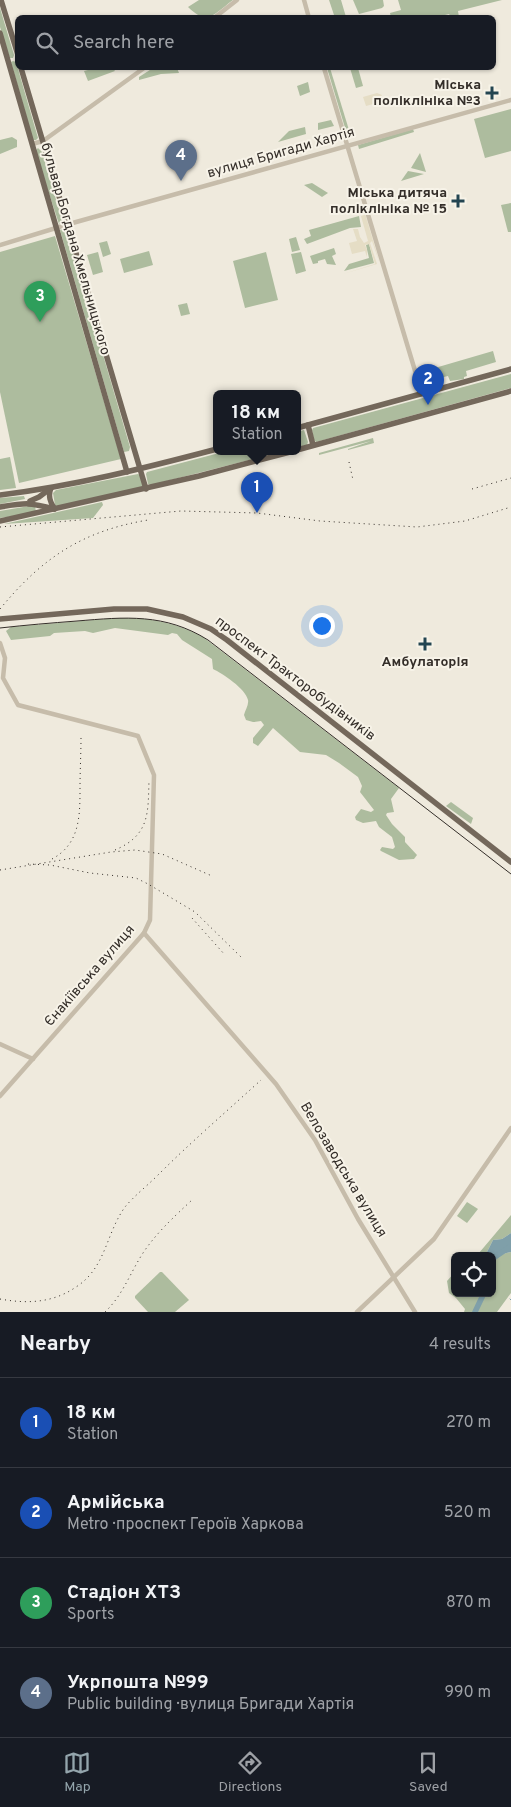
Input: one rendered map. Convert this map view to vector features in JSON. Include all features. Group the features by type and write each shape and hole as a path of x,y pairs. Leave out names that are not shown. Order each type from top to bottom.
{"main road":[{"path":"1,0 15,45"},
{"name":"бульвар Богдана Хмельницького","path":"0,33 127,472"},
{"name":"бульвар Богдана Хмельницького","path":"22,70 146,489"},
{"path":"301,427 511,369"},
{"path":"301,449 511,391"},
{"path":"308,425 313,445"},
{"path":"0,495 51,488 141,470 213,450"},
{"path":"0,521 146,489 278,455"},
{"path":"26,503 39,497 51,488"},
{"path":"51,488 50,498 56,510"},
{"path":"0,507 26,503 38,504 56,510"},
{"name":"проспект Тракторобудівників","path":"0,619 114,609 147,609 172,613 211,629 511,862"}],"street":[{"path":"218,15 237,0"},
{"path":"304,0 308,15"},
{"path":"32,144 43,141 141,70"},
{"path":"325,70 422,394"},
{"name":"вулиця Бригади Хартія","path":"0,245 68,224 511,100"},
{"path":"0,643 5,658 1,679"},
{"name":"Єнакіївська вулиця","path":"0,1096 144,933 150,920 154,775 138,736 21,707 1,679"},
{"name":"Велозаводська вулиця","path":"144,933 276,1084 315,1140 340,1187 415,1312"},
{"path":"0,1044 33,1058"},
{"path":"356,1312 434,1239 511,1128"}],"green space":[{"path":"199,0 233,0 213,15 199,15 188,7"},
{"path":"329,0 341,0 345,15 334,15"},
{"path":"353,0 383,0 384,6 359,14"},
{"path":"398,0 502,0 458,11 459,15 390,15 390,13 401,10"},
{"path":"0,8 14,55 13,58 9,56 0,27"},
{"path":"11,62 15,62 15,70 18,70 38,138 36,140 33,140"},
{"path":"114,70 115,71 88,81 84,71"},
{"path":"150,70 178,70 179,73 161,74 139,80 139,77"},
{"path":"328,70 331,70 349,130 346,131"},
{"path":"351,70 359,70 363,86 356,88"},
{"path":"308,82 310,92 300,96 297,86"},
{"path":"511,109 511,151 485,158 474,119"},
{"path":"331,120 334,126 318,130 318,123"},
{"path":"305,127 306,134 278,142 289,131"},
{"path":"413,129 414,132 359,149 358,145"},
{"path":"12,137 17,140 17,147 0,154 0,140"},
{"path":"38,148 42,152 62,220 59,224 35,151"},
{"path":"420,153 426,172 411,168"},
{"path":"408,171 424,174 401,181"},
{"path":"312,183 328,193 322,197 304,185"},
{"path":"511,203 511,232 508,232 501,205"},
{"path":"359,216 361,227 350,228 307,244 304,239 311,236 309,230"},
{"path":"63,228 67,232 130,447 129,451 124,452 60,230"},
{"path":"55,236 121,459 19,483 0,392 0,252"},
{"path":"296,237 300,250 292,252 289,239"},
{"path":"107,241 111,254 103,257 99,243"},
{"path":"369,244 374,263 344,271 349,264 369,258 366,245"},
{"path":"334,248 336,254 332,256 336,265 327,264 325,259 313,264 310,256"},
{"path":"149,251 153,265 124,273 120,259"},
{"path":"98,252 103,272 93,275 87,255"},
{"path":"266,252 278,300 245,308 233,261"},
{"path":"301,252 306,271 296,274 291,254"},
{"path":"187,303 190,314 181,316 178,305"},
{"path":"493,351 496,362 466,371 467,376 464,379 450,381 448,376 431,380 428,370"},
{"path":"511,374 511,388 316,442 314,440 313,428"},
{"path":"304,430 308,442 307,445 301,446 301,431"},
{"path":"373,438 374,443 348,450 371,441 319,455 319,453"},
{"path":"213,455 268,455 151,485 148,484 147,472"},
{"path":"10,457 16,488 0,490 0,459"},
{"path":"138,474 144,485 141,488 58,507 55,505 53,493 56,490"},
{"path":"24,496 25,499 0,504 0,498"},
{"path":"102,502 103,505 93,518 4,524"},
{"path":"35,505 36,513 0,518 0,511"},
{"path":"117,618 140,618 172,624 203,637 399,788 391,799 394,812 387,813 386,815 405,837 405,842 417,855 414,859 399,860 381,851 382,847 393,849 395,847 392,837 379,827 376,821 363,823 356,820 355,817 361,809 371,812 374,810 360,792 362,786 358,777 339,763 326,755 300,752 273,728 258,746 253,743 253,738 264,725 261,721 253,722 246,720 244,715 248,700 243,691 213,669 212,659 182,640 177,634 172,633 168,635 115,628 93,633 85,631 54,633 50,636 11,640 6,631 11,627"},
{"path":"451,802 473,818 471,824 446,806"},
{"path":"467,1202 478,1209 467,1223 457,1216"},
{"path":"511,1215 511,1233 502,1239 493,1240 487,1252 480,1252"},
{"path":"511,1252 511,1293 497,1312 464,1312 465,1309 455,1297 496,1297 496,1255"},
{"path":"160,1272 189,1300 175,1312 148,1312 135,1298"},
{"path":"451,1276 451,1294 449,1293 447,1281"}],"shaded area":[{"path":"377,93 382,95 377,103 366,106 363,97"},
{"path":"364,210 380,264 372,241 370,243 377,264 343,274 375,264 369,244 365,245 367,257 365,251 352,254 349,243 357,241 353,229 358,229 364,243 368,241 361,216 364,215 363,213 361,215"}],"water":[{"path":"511,1233 511,1252 496,1255 496,1252 487,1252 493,1240 502,1239"}],"waterway":[{"path":"496,1256 511,1246"},
{"path":"475,1312 482,1297"}],"tram line":[{"path":"0,628 128,618 160,621 192,631 208,640 511,874"}],"railway":[{"path":"349,462 353,480"},
{"path":"472,489 511,478"},
{"path":"0,527 181,511 257,513 320,521 417,527 465,521 511,507"},
{"path":"0,609 32,575 65,550 103,531 148,520"},
{"path":"52,859 68,846 79,819 81,737"},
{"path":"115,850 135,837 145,822 149,780"},
{"path":"0,870 111,852 135,850 162,854 212,876"},
{"path":"28,864 50,865 90,873 136,878 195,912 241,957"},
{"path":"192,918 225,955"},
{"path":"0,1299 30,1302 49,1299 67,1292 86,1279 100,1260 125,1207 261,1080"},
{"path":"105,1312 122,1291 148,1245 166,1224 193,1199"}],"place":[{"name":"Міська поліклініка №3","path":"492,93"},
{"name":"Укрпошта №99","path":"181,181"},
{"name":"Міська дитяча поліклініка № 15","path":"458,201"},
{"name":"Стадіон ХТЗ","path":"40,322"},
{"name":"Армійська","path":"428,405"},
{"name":"18 км","path":"257,513"},
{"name":"Амбулаторія","path":"425,644"}]}
